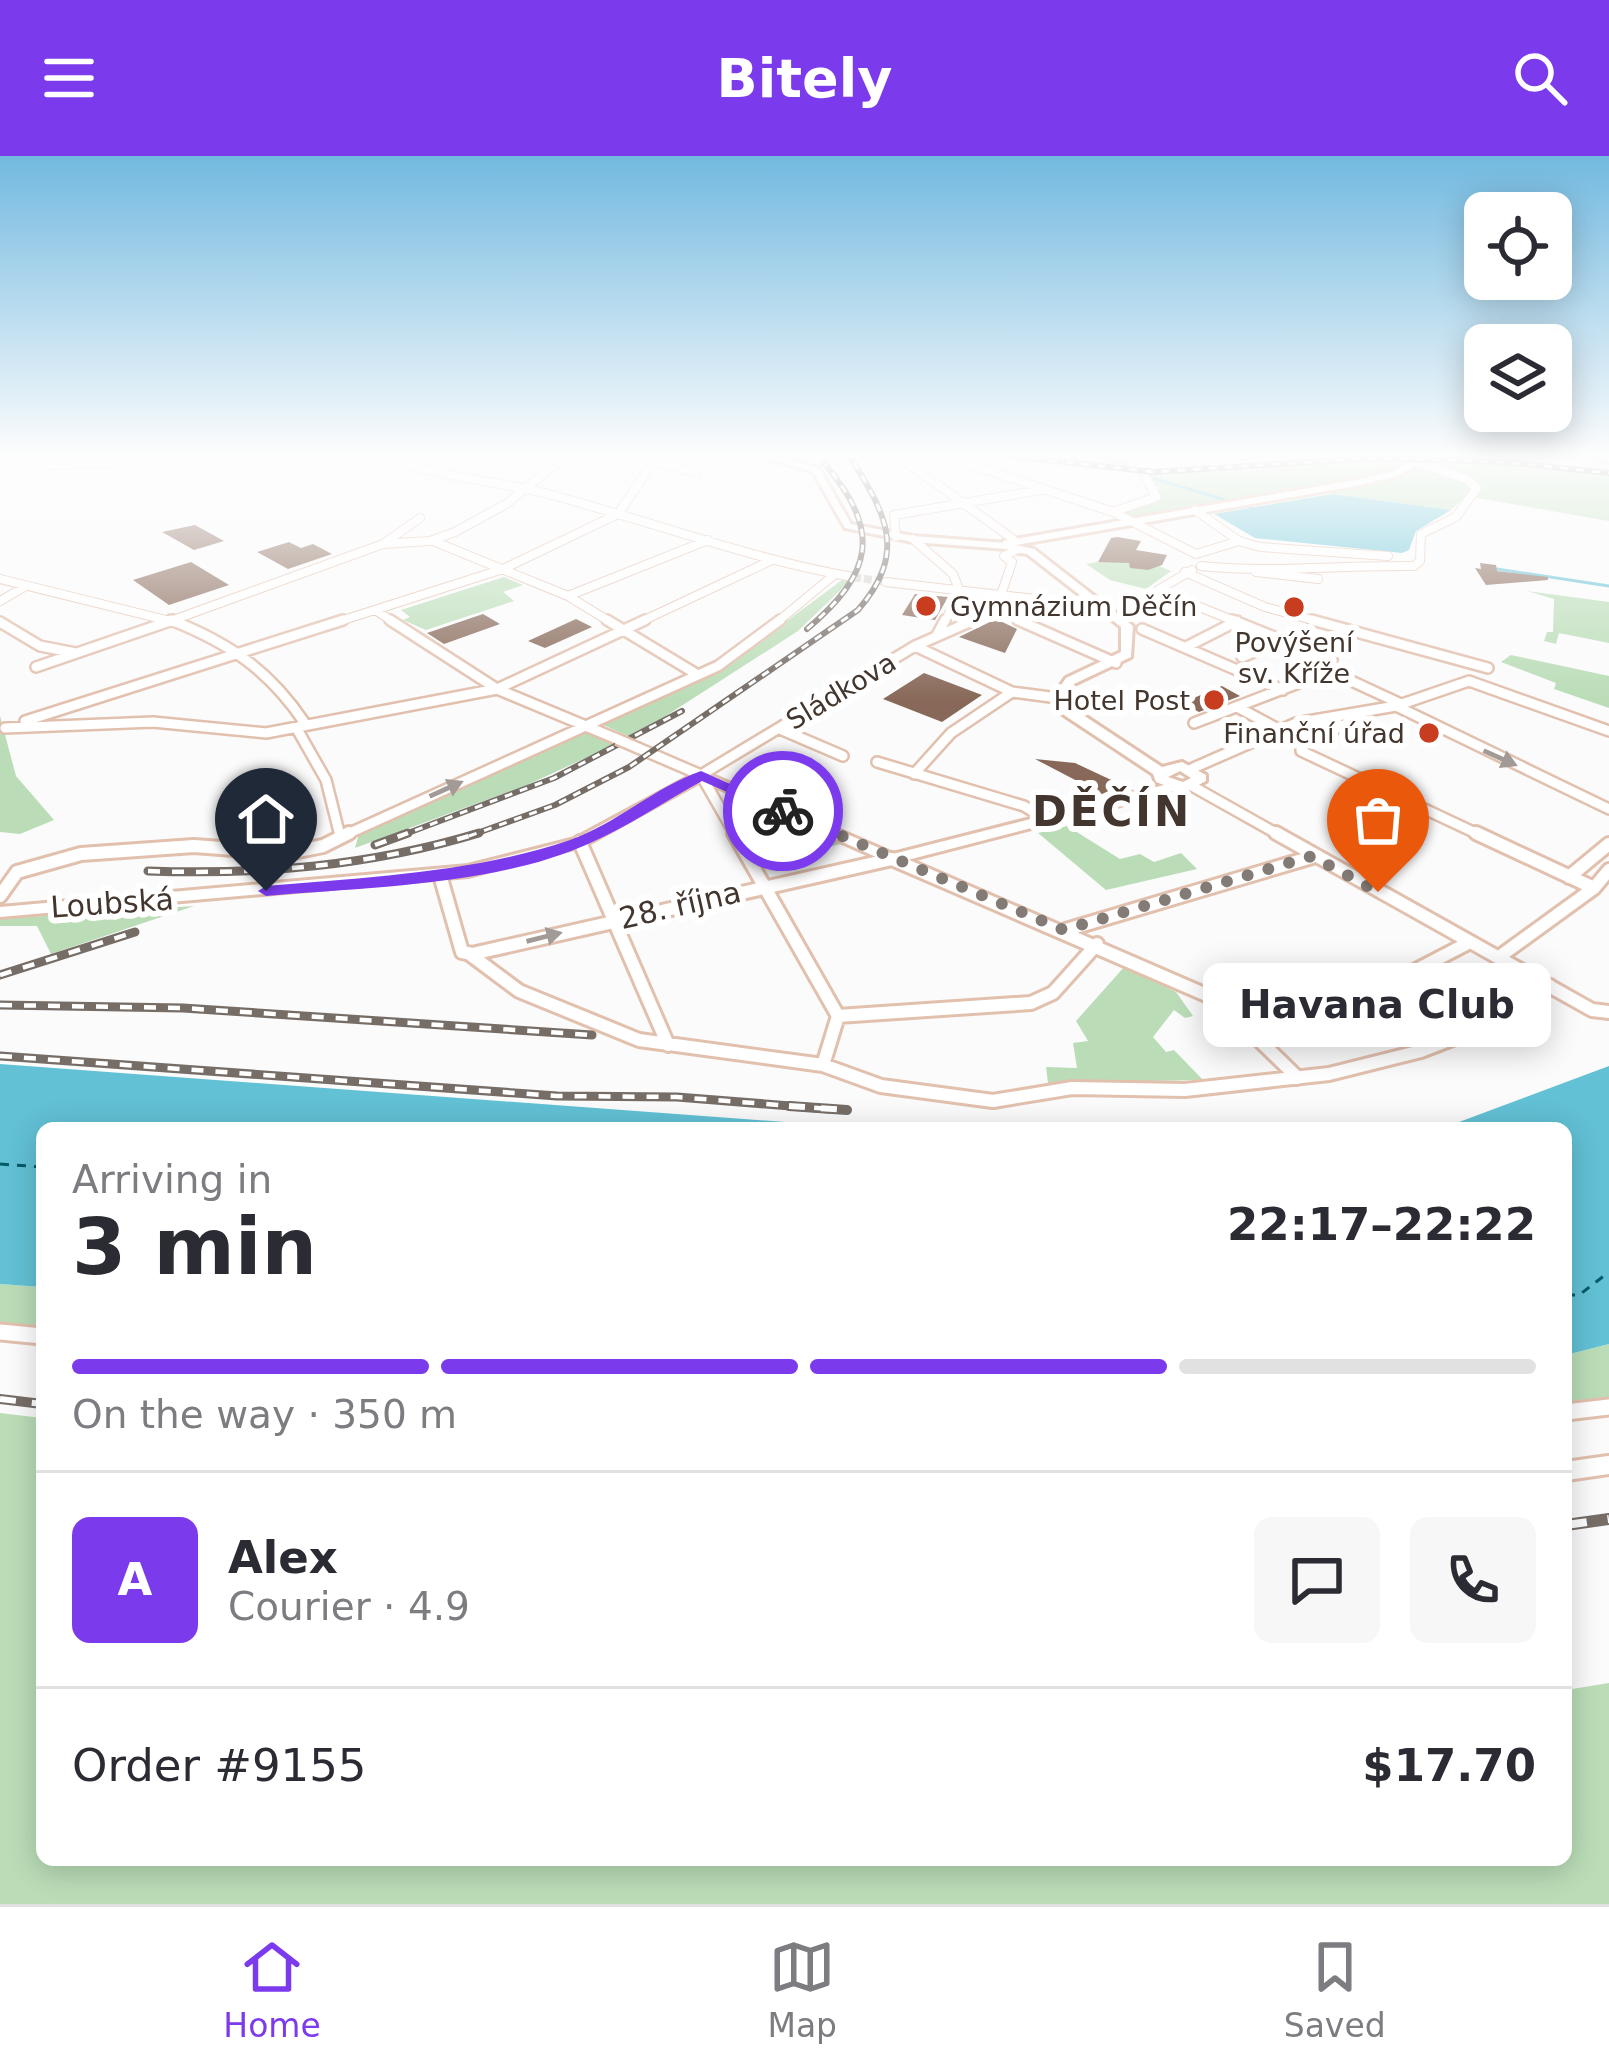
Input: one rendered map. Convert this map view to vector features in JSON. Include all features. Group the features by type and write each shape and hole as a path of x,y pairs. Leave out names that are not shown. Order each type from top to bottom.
{"main road":[{"path":"1012,545 1033,546 1072,537"},
{"path":"1033,546 1135,627 1129,650 1116,663 1070,681 1058,698 1080,719 1159,773 1184,786 1201,778 1187,767 1080,719"},
{"name":"28. října","path":"1099,807 1148,785 1159,773 1187,767"},
{"path":"701,775 892,859"},
{"name":"Sládkova","path":"440,875 580,842 701,775"},
{"name":"28. října","path":"892,859 1184,786"},
{"name":"Loubská","path":"0,912 440,875"}],"street":[{"path":"36,667 175,622 393,537"},
{"path":"433,541 442,537"},
{"path":"570,537 503,568 5,728 106,722 266,733 497,688 770,561"},
{"path":"700,537 770,561 853,577"},
{"path":"896,537 1012,545"},
{"path":"1002,537 1012,545"},
{"path":"1161,537 1196,554 1201,566"},
{"path":"1233,537 1260,547 1388,556"},
{"path":"1243,570 1316,564 1404,569 1420,561 1421,537"},
{"path":"568,596 709,539"},
{"path":"913,539 953,574 960,592 937,636"},
{"path":"384,543 433,541 503,568 568,596 698,675"},
{"path":"1196,554 1239,541"},
{"path":"1012,545 1004,556 1012,562 996,610 1116,663"},
{"path":"1318,579 1201,566 1158,590 1242,622 1609,809"},
{"path":"1185,572 1265,607 1487,668"},
{"path":"0,896 17,872 90,855 194,846 301,854 325,848 340,837 718,665 828,584 834,574"},
{"path":"0,580 175,622 238,653 285,691 304,722 297,729"},
{"path":"886,582 1071,604"},
{"path":"0,601 28,586"},
{"path":"1188,646 1265,607"},
{"path":"376,610 497,688 701,775 838,1016 824,1065"},
{"name":"Sládkova","path":"701,775 915,646 996,610"},
{"path":"0,622 40,646 79,653"},
{"path":"1135,627 1233,661 1283,690"},
{"path":"1233,661 1278,642"},
{"path":"915,646 1012,692 1058,698"},
{"path":"1194,723 1238,709 1331,666"},
{"path":"1187,767 1280,730 1399,705 1473,681 1609,731"},
{"path":"914,775 950,734 1012,692"},
{"path":"1238,709 1280,730"},
{"path":"1352,714 1348,723 1301,745 1301,751 1594,888"},
{"path":"297,729 324,767 336,802 340,837"},
{"path":"780,729 843,756"},
{"path":"877,761 1024,806 1045,819"},
{"path":"1184,786 1592,1010 1609,1012"},
{"path":"580,842 668,1045"},
{"path":"1569,877 1609,844"},
{"path":"1064,930 1312,856"},
{"path":"892,859 1218,1000 1298,1078"},
{"name":"28. října","path":"470,954 892,859"},
{"path":"1499,957 1594,888 1609,870"},
{"path":"440,875 462,952 470,954 473,964 520,991 634,1040 824,1065 837,1074 952,1098 994,1101 1057,1089 1182,1090 1339,1076 1426,1051 1522,1006 1550,986"},
{"path":"1244,1024 1372,992 1470,942"},
{"path":"838,1016 1031,1003 1053,993 1096,944"},
{"path":"0,1332 36,1335"},
{"path":"1572,1411 1609,1407"},
{"path":"1572,1470 1609,1465"}],"green space":[{"path":"1129,563 1131,568 1159,566 1171,571 1146,589 1110,580 1086,564"},
{"path":"504,577 523,585 503,592 514,601 426,630 403,620 410,617 401,610"},
{"path":"842,580 850,581 798,631 647,728 630,737 601,724 723,668"},
{"path":"1527,591 1609,602 1609,643 1559,633 1556,644 1544,641 1547,632 1553,632 1554,599"},
{"path":"1511,655 1609,676 1609,708 1554,689 1556,683 1501,662"},
{"path":"0,716 16,776 54,820 20,834 0,832"},
{"path":"586,731 616,744 527,785 355,848 359,834"},
{"path":"755,808 841,844 775,860 744,813"},
{"path":"1067,826 1120,859 1140,854 1154,862 1181,853 1197,869 1106,890 1038,833"},
{"path":"194,906 51,954 37,926 0,926 0,919"},
{"path":"1125,966 1176,992 1193,1016 1185,1018 1174,1010 1153,1037 1166,1052 1174,1050 1203,1080 1048,1083 1046,1067 1077,1068 1073,1043 1088,1041 1076,1021"},
{"path":"0,1284 36,1287 36,1328 0,1325"},
{"path":"1609,1344 1609,1399 1572,1404 1572,1353"},
{"path":"0,1413 36,1417 36,1866 1572,1866 1572,1689 1609,1683 1609,1904 0,1904"}],"water":[{"path":"1414,537 1409,550 1402,553 1255,538"},
{"path":"0,1064 785,1122 36,1122 36,1287 0,1284"},
{"path":"1609,1066 1609,1344 1572,1353 1572,1122 1459,1122"}],"building":[{"path":"170,537 216,537 224,541 194,550"},
{"path":"1111,538 1141,541 1136,550 1167,555 1162,565 1148,570 1130,568 1129,563 1098,562"},
{"path":"289,542 301,548 313,544 332,554 288,569 257,552"},
{"path":"191,562 229,585 169,605 133,580"},
{"path":"1480,563 1496,565 1497,571 1548,580 1486,585 1475,568 1481,569"},
{"name":"Gymnázium Děčín","path":"915,594 948,597 935,620 902,615"},
{"path":"483,614 500,624 444,644 427,633"},
{"path":"576,619 592,627 545,648 528,641"},
{"path":"996,619 1017,629 1005,653 959,637"},
{"path":"924,673 982,695 942,722 883,699"},
{"name":"Hotel Post","path":"1222,686 1240,696 1199,712 1182,703"},
{"path":"1035,759 1075,763 1122,785 1102,794"}],"waterway":[{"path":"1497,569 1609,586"}],"ferry route":[{"path":"0,1164 36,1167"},
{"path":"1572,1295 1579,1295 1609,1272"}],"tunnel":[{"path":"853,577 886,582"}],"railway":[{"path":"807,629 846,589 857,570 862,537"},
{"path":"472,835 555,805 629,767 858,610 883,569 886,537"},
{"path":"407,833 554,778 682,711"},
{"path":"375,845 407,833"},
{"path":"400,836 407,833"},
{"path":"472,835 479,833"},
{"path":"148,871 315,866 472,835"},
{"path":"0,975 135,932"},
{"path":"0,1005 183,1008 592,1035"},
{"path":"0,1056 557,1096 677,1097 805,1107"},
{"path":"789,1106 805,1107"},
{"path":"805,1107 847,1110"},
{"path":"805,1107 829,1109"},
{"path":"0,1399 36,1403"},
{"path":"1572,1524 1609,1519"}],"way so far":[{"path":"783,811 1064,930 1312,856 1378,892"}],"place":[{"name":"Gymnázium Děčín","path":"926,606"},
{"name":"Povýšení sv. Kříže","path":"1294,607"},
{"name":"Hotel Post","path":"1214,700"},
{"name":"Finanční úřad","path":"1429,733"},
{"name":"Havana Club","path":"1378,892"}],"district":[{"name":"DĚČÍN","path":"1112,811"}],"route":[{"path":"266,891 468,872 519,860 580,842 701,775 783,811"}]}
